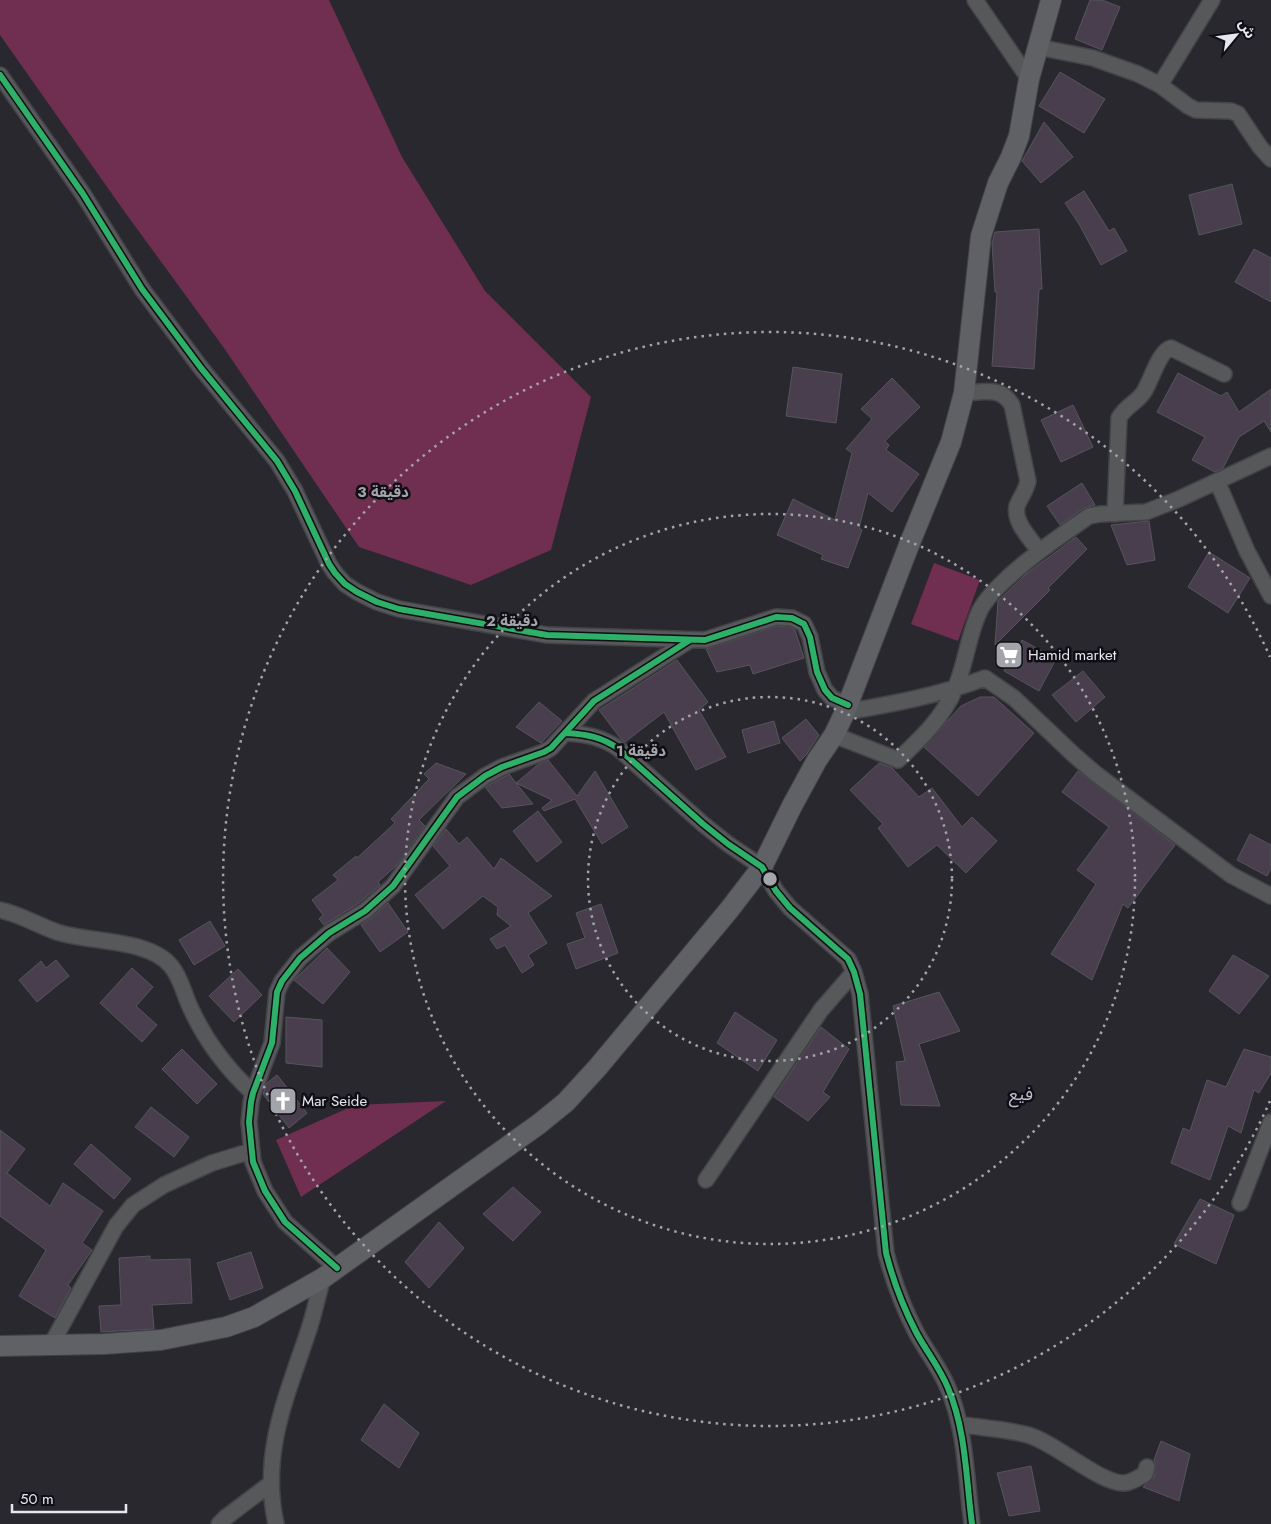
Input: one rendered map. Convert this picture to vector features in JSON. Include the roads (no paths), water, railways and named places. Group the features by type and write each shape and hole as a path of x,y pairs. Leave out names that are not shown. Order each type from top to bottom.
{"main road":[{"path":"0,1346 162,1340 226,1327 254,1318 330,1273 539,1124 566,1102 598,1067 729,910 762,867 792,806 817,760 834,735 847,708 908,545 948,450 964,394 981,236 998,183 1019,136 1029,79 1051,0"}],"street":[{"path":"975,0 1029,79"},
{"path":"1160,85 1212,0"},
{"path":"1038,47 1093,58 1138,74 1160,85 1196,110 1231,111 1238,114 1260,147 1271,159"},
{"path":"0,76 83,194 142,289 201,368 277,460 295,491 328,564 346,584 357,592 377,602 399,609 547,635 705,640 776,617 798,620 804,624 810,637 817,672 825,690 832,698 847,708 916,699 955,689 985,678 1014,698 1096,774 1231,875 1271,896"},
{"path":"1115,514 1119,418 1127,406 1144,392 1164,351 1171,348 1224,374"},
{"path":"964,394 1000,393 1007,397 1012,405 1028,481 1026,490 1017,507 1016,515 1039,551"},
{"path":"834,735 898,760 934,725 955,689 980,609 990,595 1006,579 1039,551 1089,516 1146,512 1179,499 1271,456"},
{"path":"1217,481 1247,551 1271,596"},
{"path":"276,1524 270,1484 275,1436 310,1325 330,1273 285,1222 265,1191 252,1151 249,1122 252,1093 272,1043 277,992 282,981 300,958 329,932 366,911 393,886 457,797 485,776 502,767 544,752 559,740 578,716 594,701 690,640"},
{"path":"564,734 581,734 608,741 728,844 762,867 776,891 790,908 848,959 854,972 863,1012 886,1253 893,1279 916,1332 948,1387 959,1424 972,1524"},
{"path":"0,910 13,913 58,932 122,944 155,953 171,965 180,980 191,1010 220,1058 232,1074 252,1093"},
{"path":"706,1180 821,1010 854,972"},
{"path":"1240,1203 1271,1122"},
{"path":"51,1345 116,1226 132,1206 164,1185 212,1163 252,1151"},
{"path":"959,1424 1028,1435 1058,1449 1110,1480 1123,1483 1135,1480 1145,1474 1147,1467"},
{"path":"219,1524 270,1484"}],"place":[{"name":"Hamid market","path":"1009,655"},
{"name":"Mar Seide","path":"283,1101"}],"district":[{"name":"فيع","path":"1021,1094"}]}
